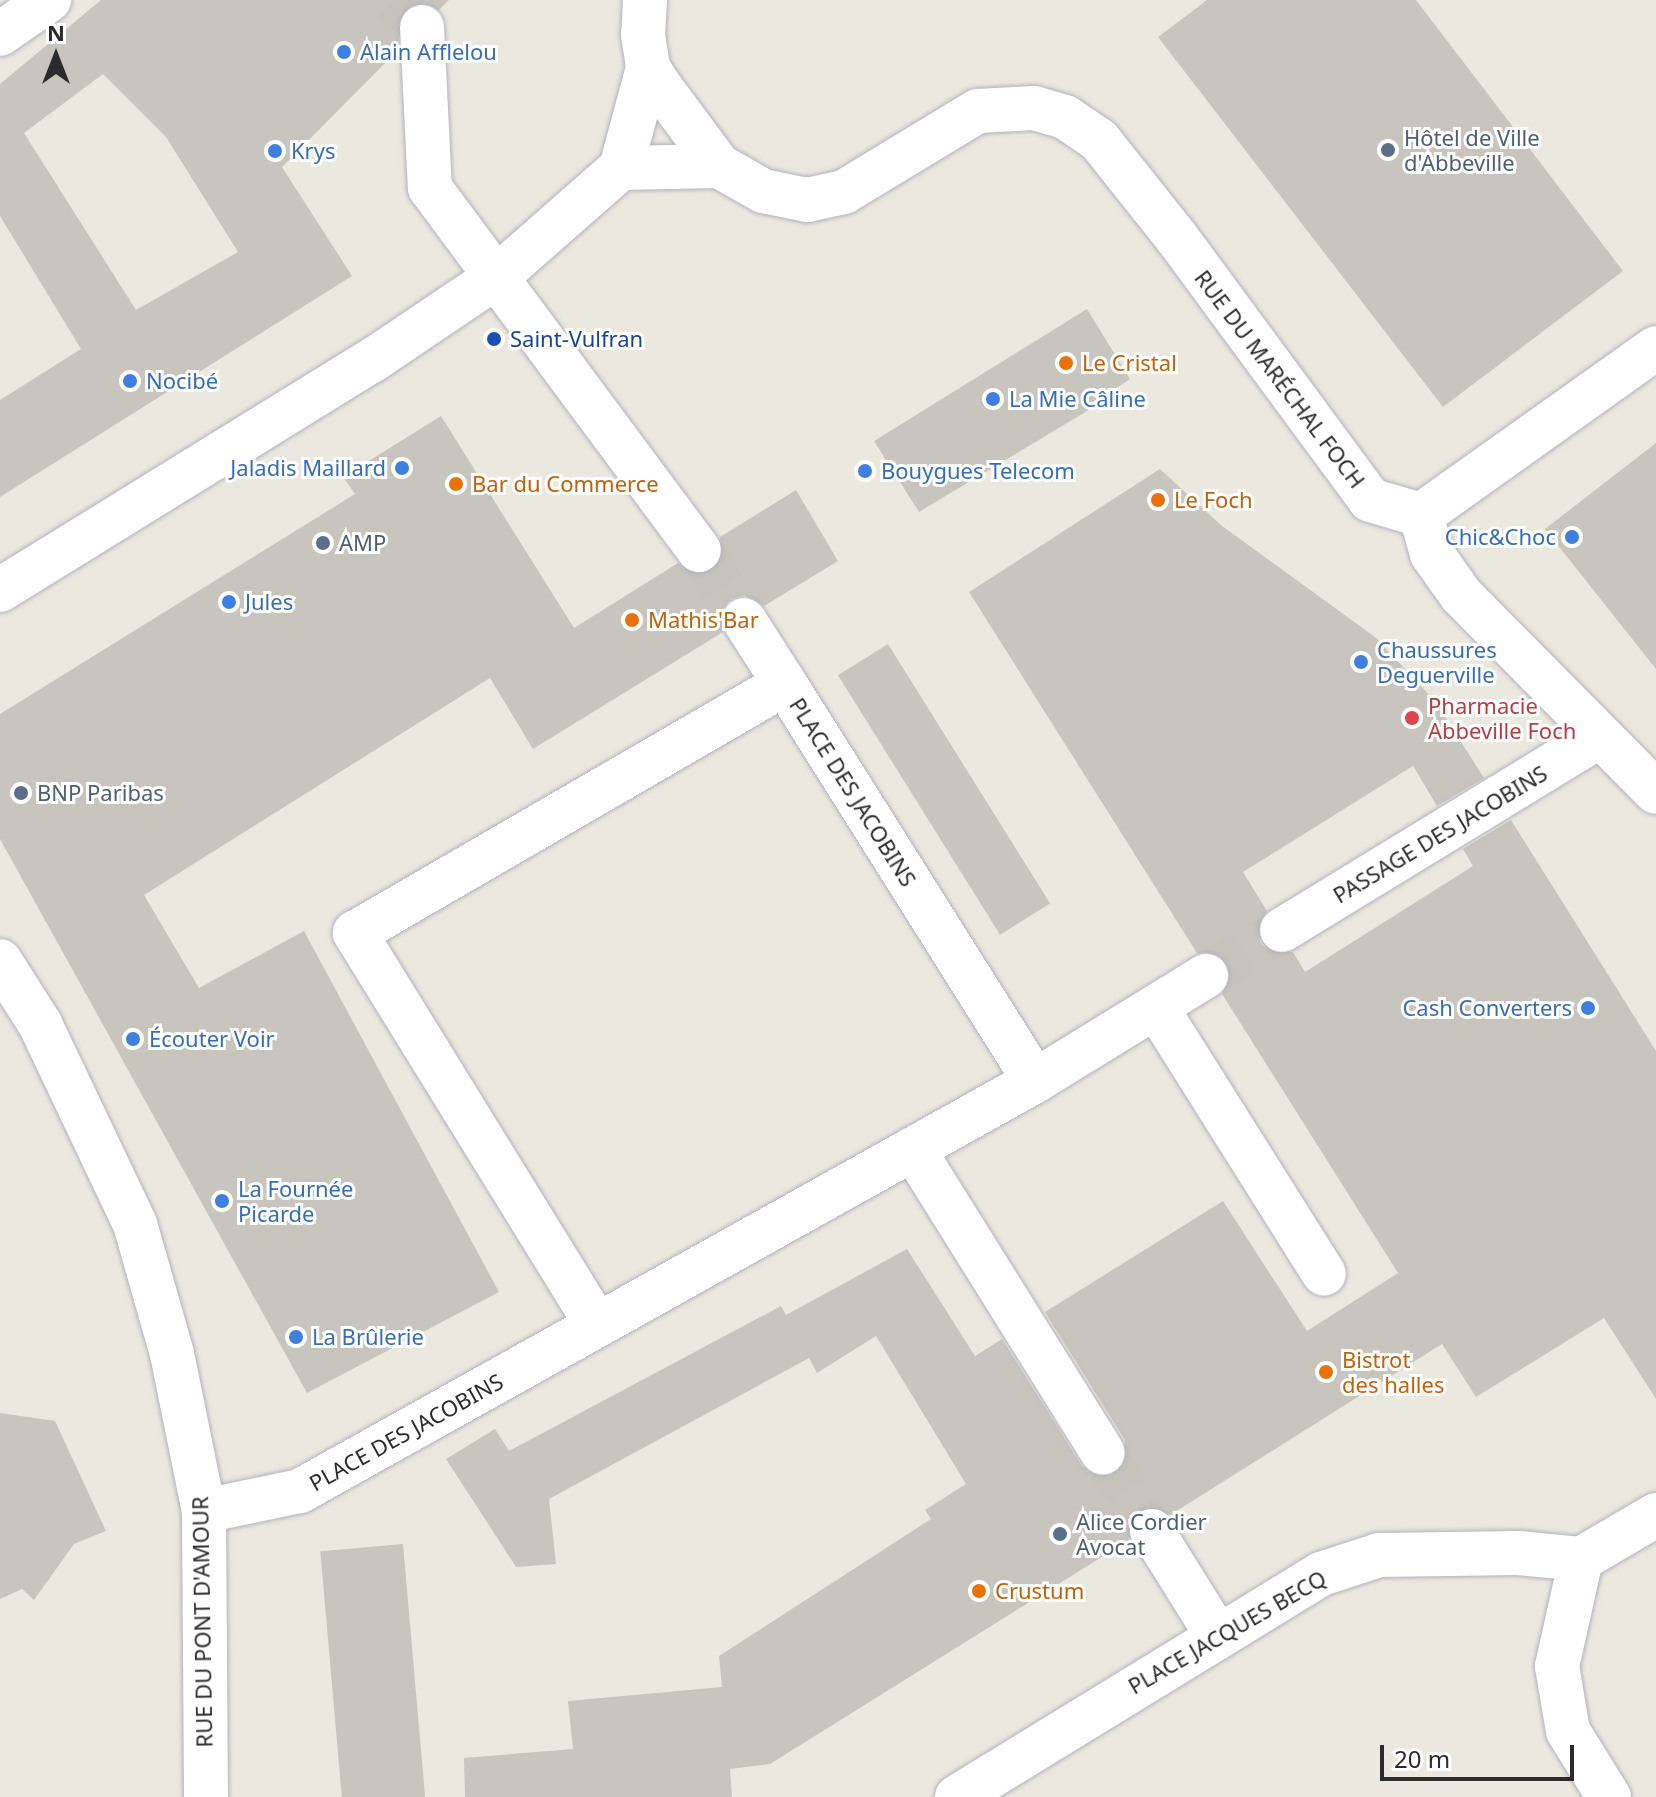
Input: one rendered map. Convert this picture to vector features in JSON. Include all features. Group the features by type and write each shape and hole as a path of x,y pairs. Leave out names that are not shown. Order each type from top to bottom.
{"street":[{"path":"0,34 49,0"},
{"path":"0,590 373,360 499,275 621,168 648,68 645,0"},
{"path":"422,27 430,188 499,275 699,550"},
{"path":"648,68 682,123 719,166"},
{"name":"RUE DU MARÉCHAL FOCH","path":"719,166 763,191 807,200 832,195 978,111 1034,108 1065,117 1099,140 1370,500 1421,515"},
{"path":"621,168 719,166"},
{"path":"1656,348 1421,515 1432,554 1461,595 1598,737 1656,792"},
{"path":"744,620 785,684"},
{"name":"PLACE DES JACOBINS","path":"204,1511 300,1491 1035,1081 785,684 355,933 597,1325"},
{"name":"PASSAGE DES JACOBINS","path":"1282,930 1598,737"},
{"name":"RUE DU PONT D'AMOUR","path":"0,961 40,1024 135,1224 172,1354 204,1511 206,1797"},
{"path":"1035,1081 1206,976"},
{"path":"1156,1007 1324,1274"},
{"path":"913,1149 1103,1453"},
{"path":"1609,1797 1568,1731 1557,1666 1581,1559 1656,1515"},
{"path":"1152,1531 1217,1635"},
{"name":"PLACE JACQUES BECQ","path":"957,1797 1321,1574 1379,1555 1518,1553 1581,1559"}],"building":[{"path":"101,0 449,0 439,10 422,2 408,6 400,16 398,50 282,167 352,276 0,497 0,400 81,349 0,216 0,84","holes":["103,74 166,137 238,252 136,310 24,133"]},
{"name":"Hôtel de Ville d'Abbeville","path":"1207,0 1416,0 1623,271 1443,407 1158,37"},
{"path":"1087,309 1130,379 1110,392 1112,396 919,512 874,441"},
{"path":"441,416 574,628 678,563 690,573 713,570 722,559 720,537 796,490 838,561 764,606 744,595 731,599 722,609 723,632 533,749 490,678 144,895 199,988 304,931 499,1292 307,1393 0,839 0,714 355,494 343,477"},
{"path":"1656,443 1656,669 1545,529"},
{"path":"1160,469 1222,526 1375,637 1435,701 1484,778 1437,806 1413,766 1243,872 1267,911 1257,930 1261,944 1271,952 1293,952 1305,972 1473,866 1463,849 1511,820 1656,1051 1656,1399 1604,1318 1476,1397 1442,1344 1170,1515 1152,1506 1138,1510 1130,1520 1129,1540 770,1764 730,1769 732,1797 465,1797 464,1758 573,1749 568,1701 722,1687 719,1656 931,1519 925,1510 966,1484 876,1336 817,1373 809,1358 549,1499 556,1564 516,1567 446,1459 495,1429 509,1451 781,1306 786,1315 907,1249 975,1356 1002,1339 1082,1466 1105,1478 1125,1465 1125,1440 1045,1312 1223,1201 1307,1331 1398,1273 1222,994 1231,976 1227,962 1217,954 1197,953 969,592"},
{"path":"888,644 1050,904 1000,935 838,675"},
{"path":"0,1413 55,1421 106,1531 74,1544 34,1600 22,1589 0,1599"},
{"path":"403,1544 425,1797 342,1797 320,1551"}],"tunnel":[{"path":"394,0 422,27"},
{"path":"699,550 744,620"},
{"path":"1206,976 1282,930"},
{"path":"1103,1453 1152,1531"}],"place":[{"name":"Alain Afflelou","path":"344,52"},
{"name":"Hôtel de Ville d'Abbeville","path":"1388,150"},
{"name":"Krys","path":"275,151"},
{"name":"Saint-Vulfran","path":"494,339"},
{"name":"Le Cristal","path":"1066,363"},
{"name":"Nocibé","path":"130,381"},
{"name":"La Mie Câline","path":"993,399"},
{"name":"Jaladis Maillard","path":"402,468"},
{"name":"Bouygues Telecom","path":"865,471"},
{"name":"Bar du Commerce","path":"456,484"},
{"name":"Le Foch","path":"1158,500"},
{"name":"Chic&Choc","path":"1572,537"},
{"name":"AMP","path":"323,543"},
{"name":"Jules","path":"229,602"},
{"name":"Mathis'Bar","path":"632,620"},
{"name":"Chaussures Deguerville","path":"1361,662"},
{"name":"Pharmacie Abbeville Foch","path":"1412,718"},
{"name":"BNP Paribas","path":"21,793"},
{"name":"Cash Converters","path":"1588,1008"},
{"name":"Écouter Voir","path":"133,1039"},
{"name":"La Fournée Picarde","path":"222,1201"},
{"name":"La Brûlerie","path":"296,1337"},
{"name":"Bistrot des halles","path":"1326,1372"},
{"name":"Alice Cordier Avocat","path":"1060,1534"},
{"name":"Crustum","path":"979,1591"}]}
